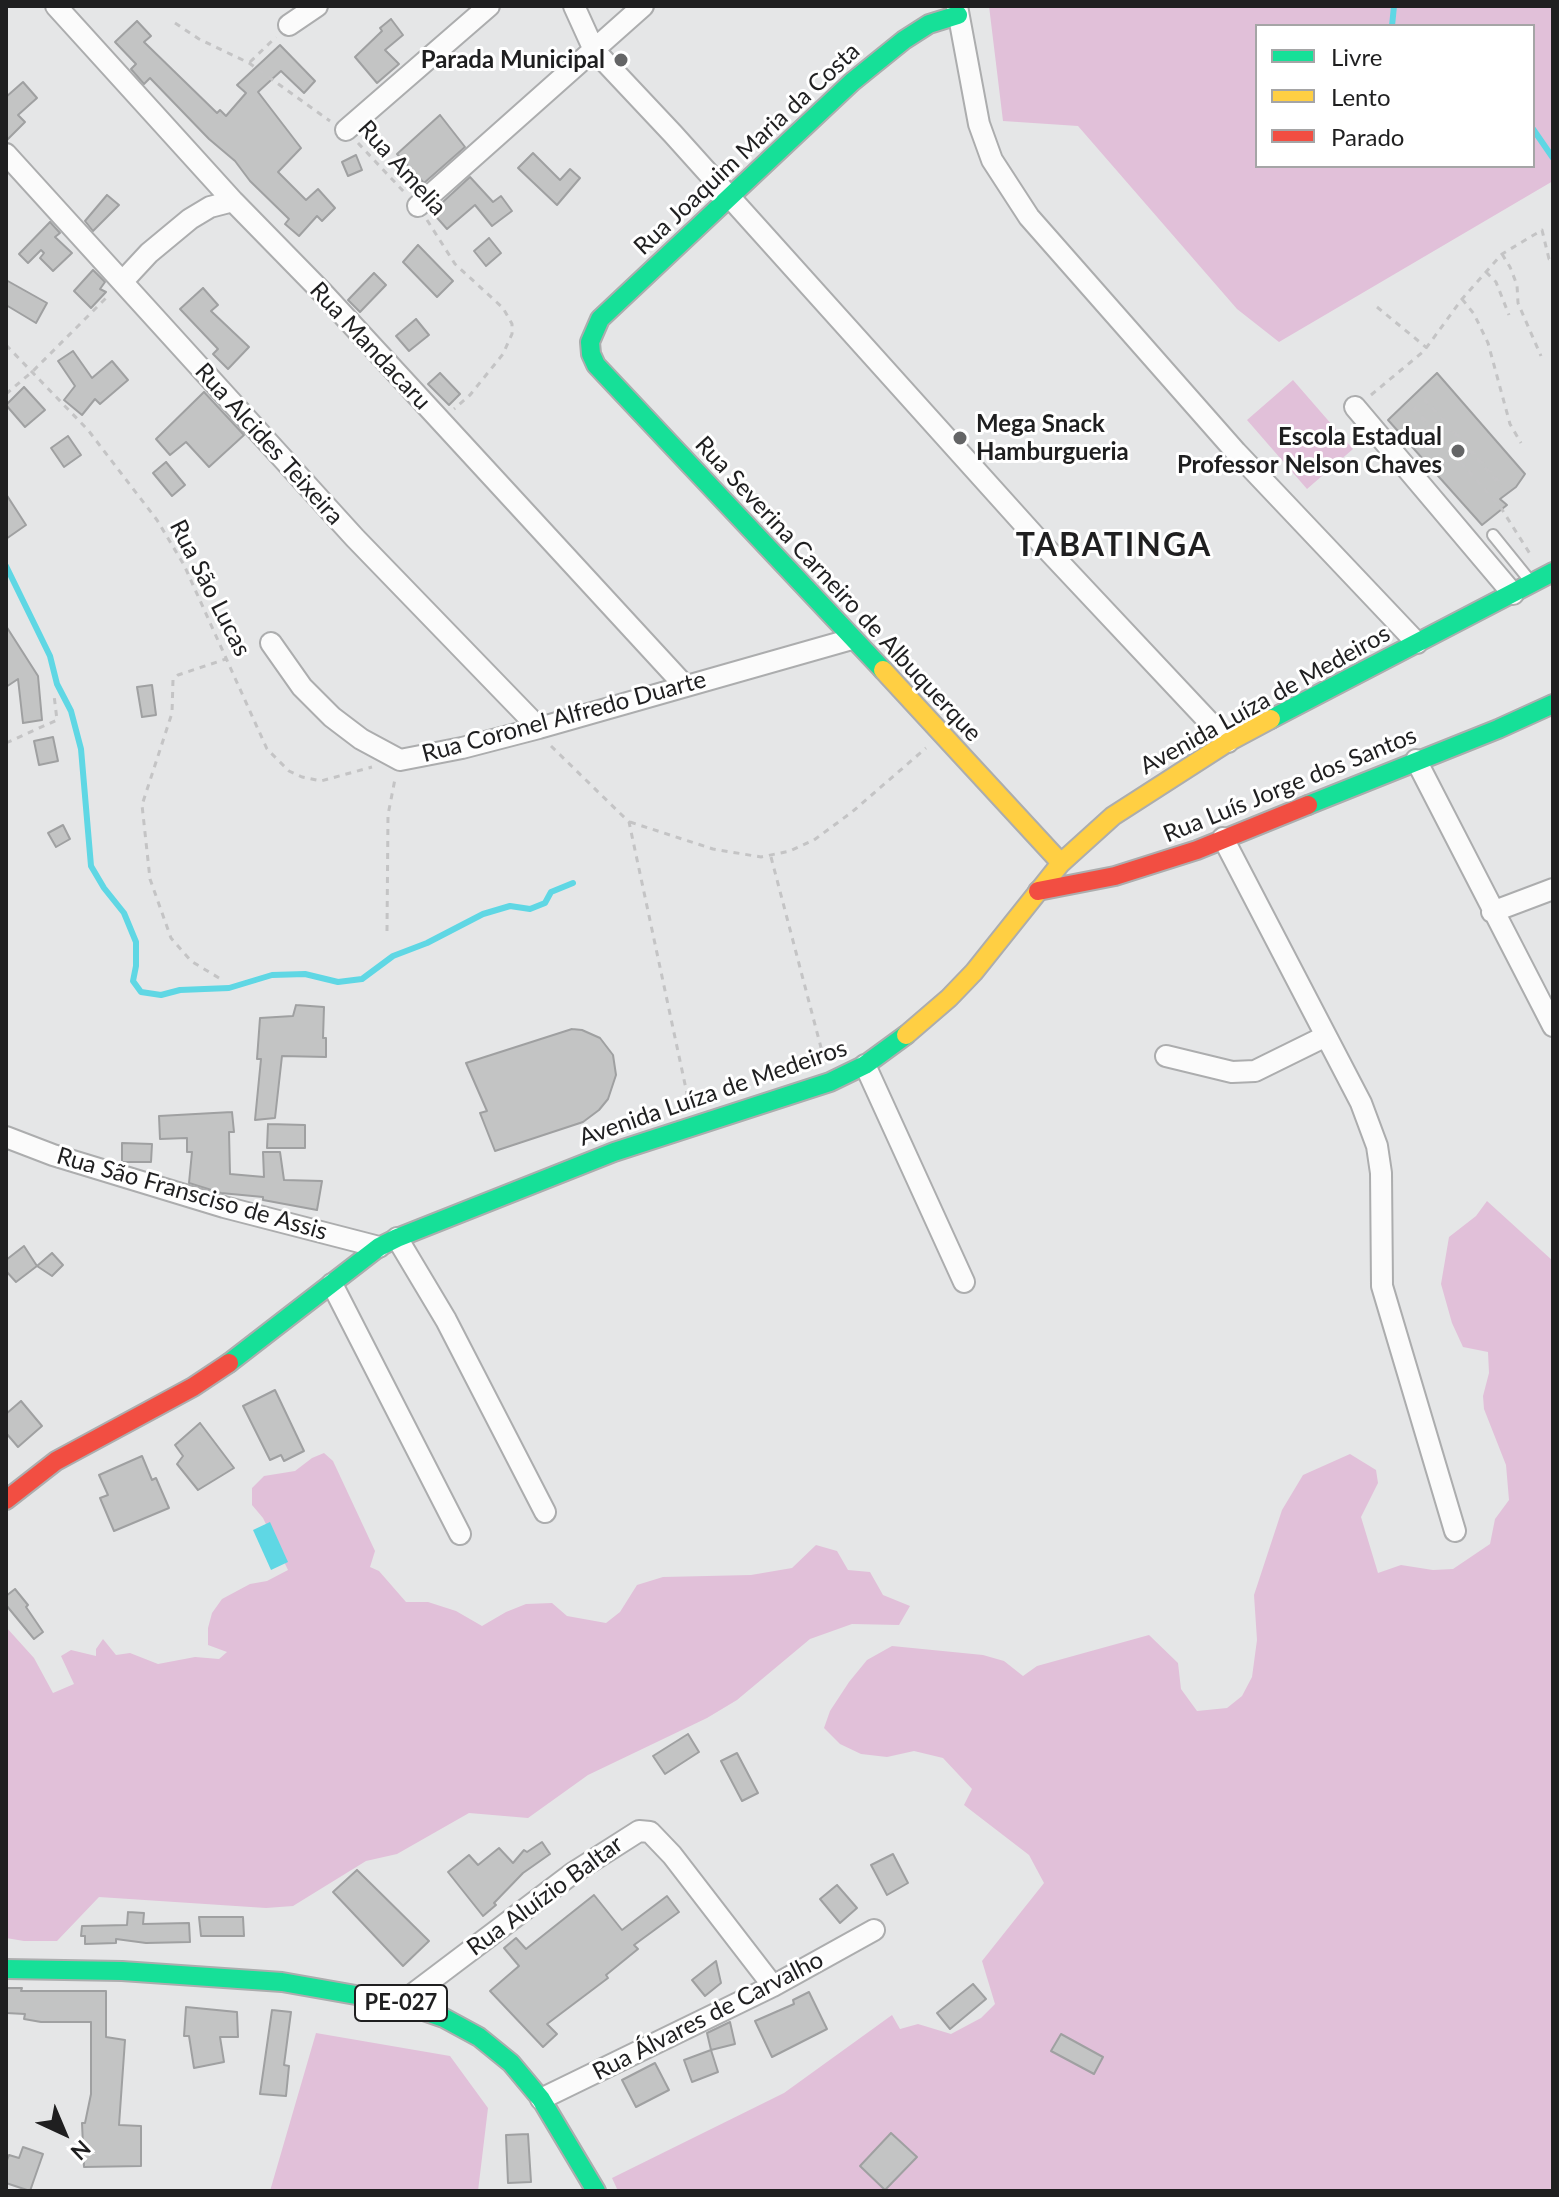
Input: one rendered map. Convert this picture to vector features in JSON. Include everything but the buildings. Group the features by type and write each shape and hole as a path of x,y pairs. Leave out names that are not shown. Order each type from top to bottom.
{"street":[{"name":"Rua Mandacaru","path":"56,6 233,201 322,292 685,686"},
{"path":"289,25 317,6"},
{"path":"346,130 489,6"},
{"path":"574,6 594,50 1041,543 1228,742"},
{"path":"418,206 643,6"},
{"path":"958,10 979,124 992,160 1029,217 1236,452 1417,643"},
{"name":"Rua Joaquim Maria da Costa","path":"590,342 600,319 880,58 929,24 958,10"},
{"name":"Rua Alcides Teixeira","path":"6,154 355,538 537,728"},
{"path":"123,281 149,253 190,219 210,207 233,201"},
{"name":"Rua Severina Carneiro de Albuquerque","path":"590,342 596,365 944,734 1061,863"},
{"path":"1355,407 1513,594"},
{"name":"Avenida Luíza de Medeiros","path":"6,1500 56,1461 150,1412 206,1378 388,1243 599,1157 830,1082 865,1065 919,1025 949,998 974,972 1061,863 1113,816 1228,742 1543,578"},
{"name":"Rua Coronel Alfredo Duarte","path":"271,643 302,687 332,717 361,739 400,760 462,748 537,728 852,639"},
{"name":"Rua Luís Jorge dos Santos","path":"1038,891 1145,868 1498,729 1553,704"},
{"path":"1416,760 1553,1026"},
{"path":"1223,838 1361,1103 1377,1146 1381,1173 1382,1286 1455,1531"},
{"path":"1492,912 1553,889"},
{"path":"1166,1056 1232,1072 1255,1071 1326,1036"},
{"path":"865,1065 964,1282"},
{"name":"Rua São Fransciso de Assis","path":"6,1137 53,1155 210,1203 388,1243"},
{"path":"388,1243 446,1320 545,1512"},
{"path":"332,1284 460,1534"},
{"name":"Rua Aluízio Baltar","path":"401,2003 573,1873 639,1831 650,1832 672,1855 773,1986"},
{"name":"Rua Álvares de Carvalho","path":"541,2099 773,1986 874,1930"},
{"name":"PE-027","path":"6,1950 122,1971"},
{"name":"PE-027","path":"6,1969 122,1971 282,1982 401,2003 444,2018 479,2037 511,2063 541,2099 596,2191"}],"lane":[{"path":"1493,535 1543,578"}],"path":[{"name":"Rua Amelia","path":"175,23 199,39 249,63 316,113 346,130 418,206 455,264 503,308 512,324 508,343 470,395 440,422"},
{"path":"249,63 289,25"},
{"path":"1355,407 1427,348 1462,299 1502,254 1542,230 1549,259 1553,259"},
{"path":"1502,254 1517,285 1518,303 1541,356"},
{"path":"1486,272 1496,282 1509,315"},
{"path":"6,394 123,281"},
{"path":"1462,299 1474,314 1488,343 1510,424 1521,443"},
{"path":"1377,307 1427,348"},
{"name":"Rua São Lucas","path":"6,345 101,444 157,520 184,565 267,749 289,771 321,781 400,760"},
{"path":"1423,399 1502,486"},
{"path":"1413,407 1501,508 1543,578"},
{"path":"1440,438 1450,428"},
{"path":"1440,438 1492,496"},
{"path":"219,978 191,961 171,938 150,879 142,805 172,713 173,680 178,675 226,659"},
{"path":"6,743 57,720 54,695"},
{"path":"537,728 629,822 713,849 761,857 790,851 814,840 944,734"},
{"path":"387,931 388,815 400,760"},
{"path":"629,822 694,1127"},
{"path":"770,856 830,1082"}],"shaded area":[{"path":"989,6 1553,6 1553,181 1279,342 1237,309 1078,126 1003,121"},
{"path":"1293,380 1353,449 1307,489 1247,420"},
{"path":"1487,1201 1553,1261 1553,2191 618,2191 612,2178 784,2093 892,2015 900,2029 918,2024 951,2034 981,2018 995,2004 982,1961 1044,1883 1029,1855 964,1805 972,1789 943,1758 914,1751 887,1757 861,1754 840,1744 824,1728 830,1711 867,1660 892,1646 983,1655 1004,1661 1023,1676 1037,1666 1149,1635 1178,1663 1181,1689 1197,1711 1227,1708 1242,1696 1252,1677 1257,1640 1254,1595 1282,1510 1303,1475 1350,1454 1376,1470 1378,1483 1361,1517 1378,1573 1401,1565 1433,1570 1453,1569 1490,1544 1495,1519 1509,1500 1506,1465 1484,1409 1483,1396 1489,1373 1488,1352 1463,1347 1452,1323 1441,1284 1449,1237 1476,1216"},
{"path":"324,1453 333,1461 375,1551 370,1567 379,1571 406,1602 428,1602 456,1611 482,1626 526,1604 552,1603 567,1616 606,1623 620,1612 637,1585 663,1577 751,1575 792,1568 816,1545 837,1551 848,1570 870,1572 883,1595 910,1606 899,1625 852,1624 810,1639 737,1700 707,1718 588,1775 528,1818 469,1813 397,1854 366,1861 293,1906 266,1908 99,1897 57,1941 6,1938 6,1627 34,1658 53,1693 74,1684 61,1656 71,1650 96,1656 96,1649 103,1639 116,1655 130,1653 158,1664 195,1657 219,1659 227,1652 208,1645 208,1628 212,1613 222,1599 250,1584 267,1581 288,1570 263,1518 252,1505 252,1488 264,1476 295,1471"},
{"path":"316,2033 450,2056 488,2108 478,2191 270,2191"}],"water":[{"path":"270,1522 288,1562 271,1570 253,1530"}],"waterway":[{"path":"1392,24 1394,6"},
{"path":"1535,132 1553,158"},
{"path":"6,566 50,656 57,684 71,711 81,749 91,866 124,913 136,942 133,981 141,992 161,995 180,990 229,988 272,975 305,974 338,982 362,979 393,956 427,943 483,914 510,906 530,909 545,903 551,892 573,883"}],"traffic: fast":[{"path":"883,670 596,365 590,342 600,319 852,82 929,24 958,15"},
{"path":"1271,719 1553,572"},
{"path":"1308,805 1553,704"},
{"path":"229,1363 379,1247 397,1238 614,1152 830,1082 865,1065 906,1035"},
{"path":"6,1969 122,1971 282,1982 401,2003 444,2018 479,2037 511,2063 541,2099 596,2191"}],"traffic: slow":[{"path":"883,670 1061,863"},
{"path":"906,1035 974,972 1061,863 1113,816 1228,742 1271,719"}],"traffic: jam":[{"path":"1038,891 1115,876 1197,850 1308,805"},
{"path":"6,1500 56,1461 193,1387 229,1363"}],"place":[{"name":"Parada Municipal","path":"621,60"},
{"name":"Mega Snack Hamburgueria","path":"960,438"},
{"name":"Escola Estadual Professor Nelson Chaves","path":"1458,451"}],"district":[{"name":"TABATINGA","path":"1114,546"}]}
